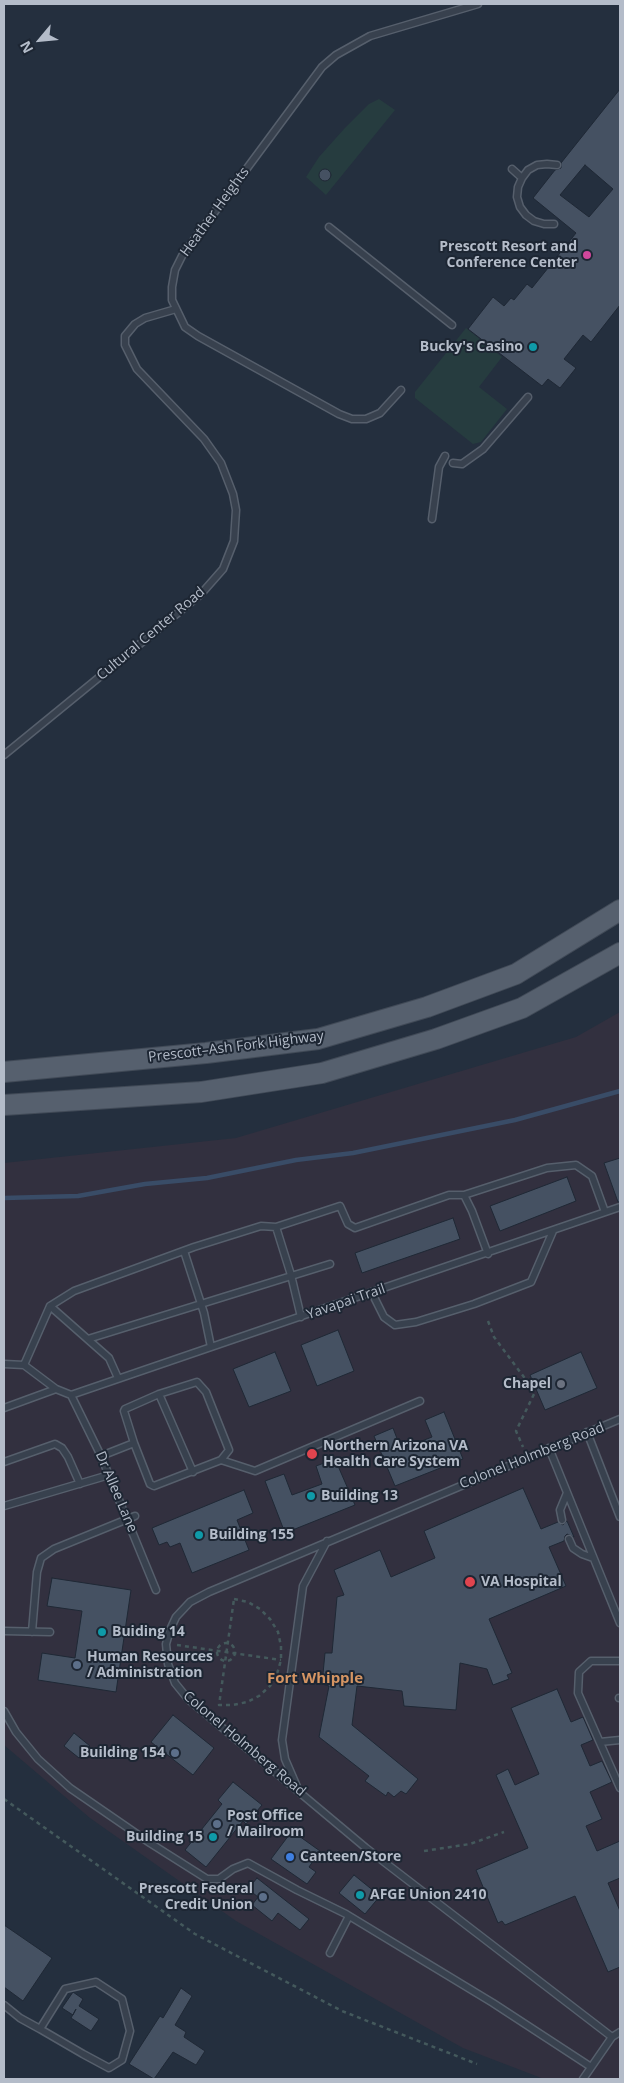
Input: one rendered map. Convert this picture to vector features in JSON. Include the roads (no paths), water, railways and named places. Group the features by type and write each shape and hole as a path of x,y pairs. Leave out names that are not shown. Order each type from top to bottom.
{"main road":[{"name":"Prescott–Ash Fork Highway","path":"4,1072 206,1053 318,1039 427,1008 516,974 620,910"},
{"path":"4,1105 201,1092 322,1073 436,1040 522,1008 620,953"}],"lane":[{"name":"Heather Heights","path":"400,390 380,413 366,419 352,419 198,336 185,327 172,300 175,270 182,256 322,67 336,55 370,36 456,10 470,8 478,4"},
{"path":"554,224 534,221 526,215 520,207 518,192 522,178 528,170 537,165 557,165"},
{"path":"512,169 522,178"},
{"path":"329,227 452,325"},
{"name":"Cultural Center Road","path":"4,755 201,594 223,569 232,548 236,510 230,486 221,463 204,439 137,369 125,345 125,336 135,324 145,318 176,309"},
{"path":"453,463 462,464 483,449 528,397"},
{"path":"432,519 439,467 445,456"},
{"path":"24,1365 50,1306 74,1291 184,1251 261,1226 276,1227 340,1206 348,1224 355,1228 449,1195 464,1195 546,1168 576,1166 592,1176 605,1212"},
{"path":"464,1195 488,1254"},
{"name":"Yavapai Trail","path":"71,1395 488,1254 620,1207"},
{"path":"276,1227 292,1275 301,1317"},
{"path":"372,1293 384,1318 395,1325 416,1322 474,1304 531,1282 553,1231"},
{"path":"184,1251 201,1303 211,1347"},
{"path":"88,1339 330,1264"},
{"path":"50,1306 109,1358 118,1378"},
{"path":"4,1364 24,1365 56,1389 71,1395"},
{"path":"197,1382 206,1392 229,1450 221,1460 154,1486 150,1484 124,1412 125,1409 159,1394 197,1382"},
{"path":"4,1408 56,1389"},
{"path":"159,1394 193,1472"},
{"name":"Dr Allee Lane","path":"71,1395 101,1456 156,1590"},
{"path":"221,1460 255,1470 420,1402"},
{"name":"Colonel Holmberg Road","path":"612,2037 366,1848 188,1699 175,1683 168,1664 166,1644 176,1617 190,1602 209,1592 620,1419"},
{"path":"587,1432 620,1517"},
{"path":"101,1456 134,1443"},
{"path":"4,1462 55,1444 62,1448 68,1457 80,1484"},
{"path":"549,1448 620,1623"},
{"path":"4,1506 109,1475"},
{"path":"562,1520 560,1510 567,1493"},
{"path":"32,1632 37,1572 41,1558 54,1549 136,1516"},
{"path":"569,1539 573,1548 593,1558"},
{"path":"298,1790 285,1759 282,1740 283,1730 303,1586 327,1541"},
{"path":"4,1631 50,1632"},
{"path":"620,1661 591,1661 579,1672 578,1694 620,1788"},
{"path":"4,1711 16,1732 38,1759 70,1788 150,1844 206,1879 219,1879 233,1869 248,1863 349,1916 493,2003 591,2067"},
{"path":"600,1742 620,1740"},
{"path":"330,1953 349,1916"},
{"path":"4,2005 40,2029 109,2068 122,2060 130,2031 122,1999 96,1982 65,1990 40,2029"},
{"path":"583,2079 612,2037 620,2032"}],"waterway":[{"path":"4,1198 78,1196 145,1184 207,1178 296,1160 353,1153 515,1120 620,1091"}],"place":[{"name":"Prescott Resort and Conference Center","path":"587,255"},
{"name":"Bucky's Casino","path":"533,347"},
{"name":"Chapel","path":"561,1384"},
{"name":"Northern Arizona VA Health Care System","path":"312,1454"},
{"name":"Building 13","path":"311,1496"},
{"name":"Building 155","path":"199,1535"},
{"name":"VA Hospital","path":"470,1582"},
{"name":"Buiding 14","path":"102,1632"},
{"name":"Human Resources / Administration","path":"77,1665"},
{"name":"Building 154","path":"175,1753"},
{"name":"Post Office / Mailroom","path":"217,1824"},
{"name":"Building 15","path":"213,1837"},
{"name":"Canteen/Store","path":"290,1857"},
{"name":"AFGE Union 2410","path":"360,1895"},
{"name":"Prescott Federal Credit Union","path":"263,1897"}],"district":[{"name":"Fort Whipple","path":"315,1679"}]}
